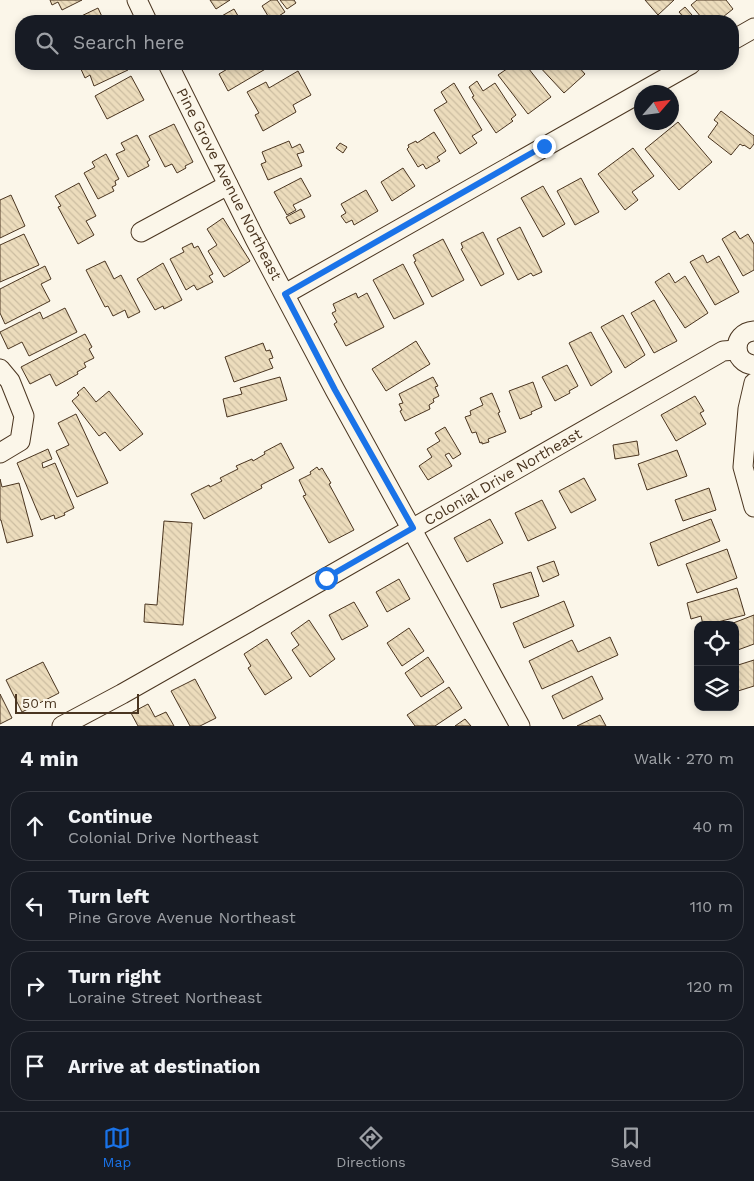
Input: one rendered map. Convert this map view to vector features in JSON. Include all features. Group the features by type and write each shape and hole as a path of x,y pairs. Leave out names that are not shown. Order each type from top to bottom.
{"street":[{"path":"137,0 144,15"},
{"path":"739,37 754,28"},
{"name":"Pine Grove Avenue Northeast","path":"171,70 255,239 335,390 413,528 520,726"},
{"path":"285,294 680,70"},
{"path":"141,232 228,185"},
{"path":"754,331 744,334 739,338 736,350 746,364 754,365"},
{"name":"Colonial Drive Northeast","path":"62,726 723,351 736,350"},
{"path":"0,369 10,381 24,416 20,441 0,453"},
{"path":"754,383 748,408 743,467 754,507"}],"building":[{"path":"50,0 82,0 62,10 58,2 52,5"},
{"path":"210,0 230,0 216,9"},
{"path":"271,0 277,0 285,12 280,15 267,15 262,6"},
{"path":"280,0 294,0 296,3 287,9"},
{"path":"645,0 674,0 658,15"},
{"path":"697,0 726,0 733,9 726,15 699,15 691,5"},
{"path":"685,7 692,15 682,15 679,12"},
{"path":"98,8 101,15 83,15"},
{"path":"234,9 238,15 224,15"},
{"path":"81,70 128,70 94,86 90,75 85,78"},
{"path":"226,70 264,70 228,91 219,74"},
{"path":"505,70 530,70 551,97 528,114 498,75"},
{"path":"543,70 581,70 585,74 564,93"},
{"path":"298,71 311,95 293,105 296,112 263,131 255,115 259,113 247,92 266,82 269,88"},
{"path":"131,76 144,100 107,119 95,96"},
{"path":"477,81 483,91 495,83 516,115 511,119 513,121 496,133 472,97 474,96 469,87"},
{"path":"454,83 482,130 472,136 477,143 460,154 434,110 447,102 441,92"},
{"path":"721,111 754,136 754,144 750,149 740,144 731,155 708,137 718,123 714,120"},
{"path":"679,123 712,162 679,190 645,149 668,130 679,130"},
{"path":"174,124 193,162 177,173 172,164 165,167 149,136"},
{"path":"434,132 446,151 437,157 440,161 426,169 423,164 418,167 407,149 408,145 416,141 417,143"},
{"path":"137,135 150,160 147,162 149,166 128,177 116,154 125,150 121,143"},
{"path":"289,141 292,148 300,144 304,152 297,154 302,166 268,180 261,164 266,162 262,152"},
{"path":"340,143 347,147 343,153 336,148"},
{"path":"633,148 654,176 632,192 638,200 625,210 598,174"},
{"path":"106,154 119,179 115,181 116,185 112,187 114,191 98,199 84,173 95,167 92,162"},
{"path":"403,168 415,186 392,201 381,182"},
{"path":"301,178 311,196 293,205 296,210 287,215 274,192"},
{"path":"581,178 599,212 575,225 557,191"},
{"path":"79,183 96,216 86,221 94,235 78,244 58,207 61,206 55,196"},
{"path":"543,186 565,224 543,237 521,198"},
{"path":"366,190 378,211 354,225 352,220 346,223 341,216 346,213 341,204"},
{"path":"11,195 25,226 0,238 0,200"},
{"path":"301,209 305,217 290,224 286,217"},
{"path":"223,218 250,261 224,277 208,251 217,245 207,229"},
{"path":"520,227 542,272 533,276 531,273 518,280 497,239"},
{"path":"735,231 740,239 748,234 754,244 754,270 743,276 722,239"},
{"path":"483,232 504,274 481,286 461,249 463,248 461,243"},
{"path":"24,234 39,265 0,282 0,245"},
{"path":"443,239 464,280 432,297 414,262 416,261 413,255"},
{"path":"192,243 194,248 198,246 213,274 209,276 213,282 197,290 194,285 186,290 170,259 184,252 182,248"},
{"path":"703,255 707,263 719,256 739,292 715,305 690,262"},
{"path":"105,261 114,279 121,275 140,312 128,318 125,310 113,316 108,306 105,307 86,270"},
{"path":"163,263 182,300 164,309 163,306 155,310 137,279"},
{"path":"403,264 424,304 394,319 373,280"},
{"path":"45,266 51,279 41,284 50,301 5,324 0,313 0,289"},
{"path":"669,273 675,283 685,276 708,313 685,328 655,282"},
{"path":"356,293 358,298 367,293 384,327 346,346 334,324 337,322 332,313 336,311 333,304"},
{"path":"654,300 677,341 654,353 631,313"},
{"path":"65,308 77,332 29,356 22,342 8,349 0,332 40,312 43,319"},
{"path":"623,315 645,355 625,368 601,327"},
{"path":"591,332 612,372 591,386 569,343"},
{"path":"85,334 92,347 89,349 94,358 84,363 86,367 77,372 78,374 56,386 50,374 30,384 21,367"},
{"path":"416,341 430,364 386,391 372,369"},
{"path":"263,343 266,351 270,350 273,358 269,359 273,368 234,382 225,357"},
{"path":"567,365 578,386 555,401 542,377"},
{"path":"280,377 287,400 227,417 223,399 242,394 240,388"},
{"path":"433,377 438,386 435,387 439,396 433,399 434,402 429,405 430,409 405,421 400,411 402,410 399,404 403,403 399,394"},
{"path":"533,382 542,407 520,419 509,391"},
{"path":"84,387 96,402 109,391 143,434 120,451 105,432 99,436 72,401"},
{"path":"492,393 506,432 488,439 489,442 482,444 476,432 472,433 465,417 471,415 470,411 483,405 480,398"},
{"path":"695,396 704,411 700,413 706,424 676,441 661,415"},
{"path":"76,414 108,483 77,497 56,451 69,445 58,423"},
{"path":"445,427 461,454 453,459 449,453 445,455 452,466 428,480 419,466 432,457 427,449 440,441 435,433"},
{"path":"637,441 639,455 615,459 613,445"},
{"path":"281,443 294,468 261,485 262,488 204,519 191,494 222,481 220,478 238,469 236,466 252,459 253,461 265,454 264,452"},
{"path":"48,449 52,459 42,463 43,468 55,463 74,508 64,513 65,515 55,519 54,515 41,520 17,463"},
{"path":"677,450 687,476 647,490 638,464"},
{"path":"317,467 319,470 322,468 331,483 329,484 354,530 329,543 303,496 306,495 299,480 311,474 310,472"},
{"path":"584,478 596,500 571,513 559,491"},
{"path":"0,479 2,487 19,483 33,536 7,543 0,520"},
{"path":"709,488 716,510 683,521 675,500"},
{"path":"542,500 556,528 528,541 515,513"},
{"path":"490,519 503,543 467,562 454,538"},
{"path":"711,519 720,541 658,566 650,543"},
{"path":"164,521 192,523 183,625 144,622 145,604 157,605"},
{"path":"727,549 737,578 697,593 686,564"},
{"path":"554,561 559,575 543,582 537,567"},
{"path":"531,572 539,596 501,608 493,584"},
{"path":"399,579 410,599 387,612 376,592"},
{"path":"737,588 745,615 722,621 702,621 701,616 691,619 687,603"},
{"path":"564,601 574,626 524,648 513,623"},
{"path":"354,602 368,626 342,640 329,615"},
{"path":"754,615 754,644 739,650 739,621"},
{"path":"309,620 335,659 310,677 292,650 299,645 291,633"},
{"path":"409,628 424,651 402,666 387,643"},
{"path":"610,637 618,655 542,689 529,661 572,640 578,652"},
{"path":"267,639 292,678 265,695 248,668 251,666 244,654"},
{"path":"428,657 444,682 421,697 405,673"},
{"path":"754,660 754,686 739,691 739,665"},
{"path":"43,662 59,693 22,712 6,680"},
{"path":"592,676 603,699 563,719 552,696"},
{"path":"195,679 216,718 200,726 190,726 171,691"},
{"path":"449,687 462,708 435,726 415,726 407,715"},
{"path":"0,694 12,718 0,724"},
{"path":"148,704 155,717 166,712 174,726 138,726 131,713"},
{"path":"600,715 606,726 577,726"},
{"path":"465,719 471,726 455,726"}],"route":[{"path":"326,578 413,528 335,390 285,294 544,146"}]}
